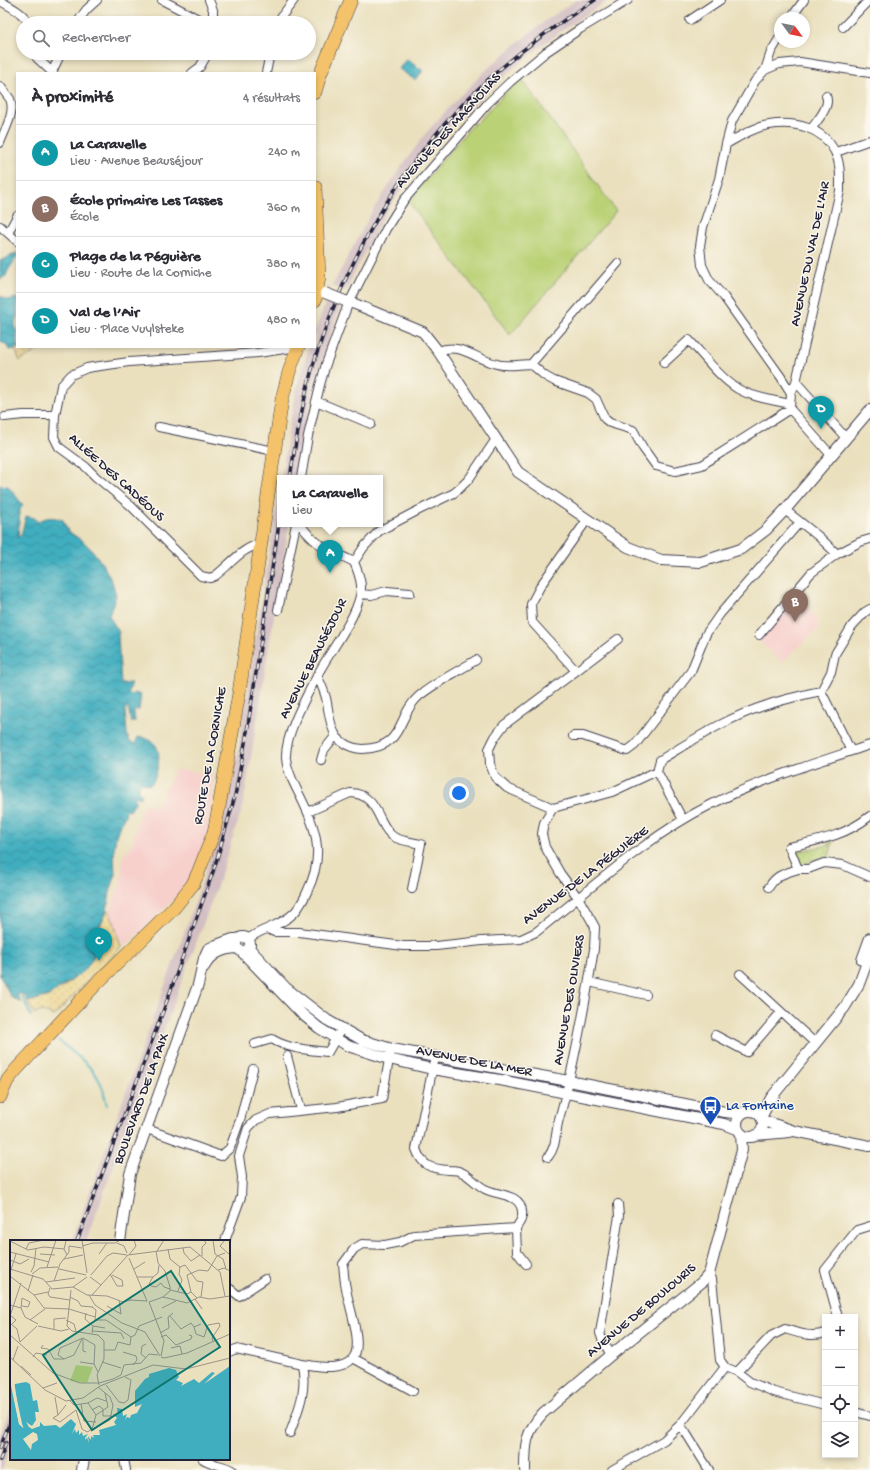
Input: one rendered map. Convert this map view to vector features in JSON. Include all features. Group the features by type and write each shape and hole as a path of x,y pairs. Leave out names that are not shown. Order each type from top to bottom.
{"main road":[{"path":"316,89 320,75 351,0"},
{"path":"316,232 319,294"},
{"name":"ROUTE DE LA CORNICHE","path":"0,1097 7,1081 15,1070 96,984 173,909 190,889 198,873 214,832 219,807 239,693 282,399 289,372 298,348"}],"street":[{"path":"82,16 97,0"},
{"path":"162,0 193,16"},
{"path":"209,0 213,10 213,16"},
{"path":"282,16 294,0"},
{"name":"AVENUE DES MAGNOLIAS","path":"347,301 404,200 488,103 546,52 628,0"},
{"path":"690,20 720,0"},
{"path":"795,12 804,0"},
{"path":"843,27 869,0"},
{"path":"0,1 24,16"},
{"path":"774,47 765,70 755,81 732,121 719,179 703,227 700,246 702,265 709,280 724,297 791,393"},
{"path":"39,60 52,72 58,60"},
{"path":"193,72 200,67 204,60"},
{"path":"266,72 269,60"},
{"path":"765,70 779,64 800,62 870,73"},
{"path":"0,86 10,100 12,106 0,143"},
{"path":"811,129 826,105 828,98 826,96"},
{"name":"AVENUE DU VAL DE L'AIR","path":"726,144 746,133 767,125 790,123 808,127 825,138 836,152 840,171 840,191 796,382 791,393 790,407"},
{"path":"836,152 870,140"},
{"path":"8,234 16,218"},
{"path":"0,226 16,240"},
{"path":"531,364 618,263"},
{"path":"319,294 347,301 423,332 518,472 628,547 661,560 700,562 741,549 766,530 785,510 870,410"},
{"path":"302,475 316,401 326,364 347,301"},
{"path":"664,362 689,340 724,377 739,389 790,407 831,456"},
{"path":"438,352 446,348 455,347 498,365 531,364 545,376 554,381 588,393 596,399 605,419 610,423 633,430 643,448 656,466 675,471 702,465 790,407"},
{"name":"ALLÉE DES CADÉOUS","path":"262,544 256,544 239,555 215,576 210,578 201,576 131,506 86,467 59,447 54,437 55,415 61,386 71,375 87,368 129,362 258,353 291,348"},
{"path":"796,382 846,438"},
{"path":"316,401 371,424"},
{"path":"5,417 23,415 55,415"},
{"path":"159,427 274,451"},
{"path":"302,527 308,535 324,549 354,562 364,547 379,531 454,493 460,488 469,479 496,439"},
{"path":"785,510 818,536 836,554"},
{"path":"576,671 532,622 530,604 541,585 587,520"},
{"path":"573,736 583,736 627,751 635,745 691,671 706,634 720,614 800,522"},
{"path":"278,610 295,527"},
{"path":"759,635 811,573 836,554 860,542 870,539"},
{"name":"AVENUE BEAUSÉJOUR","path":"268,929 289,917 302,902 311,884 318,857 316,833 308,812 287,768 286,752 290,733 317,675 352,618 361,594 361,585 354,562"},
{"path":"361,594 371,595 387,591 410,593"},
{"path":"683,820 657,771 660,760 713,728 743,714 768,704 821,691 832,672 835,654 852,626 865,612 870,609"},
{"path":"618,639 504,725 495,737 489,749 490,764 495,776 507,788 553,808 612,792 657,771"},
{"path":"317,675 326,698 329,718 336,735 342,742 352,748 373,748 386,743 397,732 418,698 476,660"},
{"path":"821,691 851,751"},
{"path":"321,760 324,750 336,735"},
{"name":"AVENUE DE LA PÉGUIÈRE","path":"268,929 274,932 299,932 403,946 436,946 482,941 521,940 536,932 637,851 710,804 760,783 870,745"},
{"path":"308,812 350,793 356,793 362,796 376,809 389,832 394,837 421,844 412,889"},
{"name":"AVENUE DES OLIVIERS","path":"548,1156 553,1150 559,1121 567,1094 589,982 594,949 595,927 579,899 560,873 545,847 542,834 544,823 553,808"},
{"path":"798,869 789,847 825,839 845,832 870,816"},
{"path":"769,888 774,879 778,876 798,869 808,869 824,863 843,865 870,876"},
{"path":"289,917 292,926 299,932"},
{"path":"243,945 268,929"},
{"path":"851,996 870,938"},
{"name":"BOULEVARD DE LA PAIX","path":"120,1240 130,1174 198,985 204,958 208,949 233,939 243,945"},
{"name":"AVENUE DE LA MER","path":"243,945 286,988 327,1020 362,1040 392,1049 741,1114"},
{"name":"AVENUE DE LA MER","path":"243,945 302,1014 348,1046 389,1059 724,1124 739,1131"},
{"path":"754,1136 762,1129 761,1119 771,1098 833,1022 859,984 870,954"},
{"path":"740,974 815,1043"},
{"path":"589,982 646,995"},
{"path":"715,1035 747,1052 781,1012"},
{"path":"255,1044 272,1039 277,1042 301,1048 328,1052 341,1029"},
{"path":"225,1240 241,1197 242,1177 239,1156 248,1128 256,1120 270,1114 337,1107 382,1100 392,1049"},
{"path":"287,1056 301,1110"},
{"path":"435,1057 416,1149 420,1159 426,1165 434,1168 456,1170 464,1173 486,1190 510,1196 517,1200 522,1207 523,1216 516,1228 517,1252 526,1264"},
{"path":"147,1129 221,1156 230,1148 240,1120 253,1069"},
{"path":"752,1112 771,1098"},
{"path":"794,1131 746,1136 739,1131 737,1121 741,1114 745,1112 752,1112 756,1113 761,1119 794,1131 870,1146"},
{"name":"AVENUE DE BOULOURIS","path":"525,1470 525,1446 528,1433 543,1413 611,1355 702,1282 709,1274 742,1150 739,1131"},
{"name":"AVENUE DE BOULOURIS","path":"742,1150 754,1136"},
{"path":"611,1355 600,1333 620,1216 618,1204"},
{"path":"837,1314 825,1270 857,1230 870,1226"},
{"path":"230,1352 236,1349 324,1368 341,1365 352,1358 357,1347 343,1264 354,1249 362,1244 385,1245 400,1242 414,1235 516,1228"},
{"path":"709,1274 712,1279 720,1360 726,1367 737,1372 750,1382 774,1392 822,1404"},
{"path":"230,1289 239,1296 265,1279"},
{"path":"737,1372 771,1336 785,1329 801,1334 822,1334"},
{"path":"352,1358 413,1391"},
{"path":"290,1433 303,1395 305,1378 302,1364"},
{"path":"612,1470 664,1440 680,1425 726,1367"},
{"path":"858,1413 870,1416"},
{"path":"680,1425 709,1470"},
{"path":"82,1470 84,1460"},
{"path":"124,1460 126,1470"},
{"path":"204,1460 232,1470"}],"shaded area":[{"path":"576,0 609,0 546,42 515,67 450,126 386,212 346,291 332,286 373,210 399,170 426,133 485,71 548,19"},
{"path":"326,302 340,307 312,391 297,475 281,475 297,388 309,348 316,348 316,327"},
{"path":"277,504 277,527 289,527 241,812 216,889 86,1240 72,1240 196,900 216,841 228,799 238,752"},
{"path":"798,593 815,616 819,628 782,662 758,640"},
{"path":"176,769 212,774 213,784 209,826 201,851 188,882 174,899 129,943 124,946 109,913 120,884 122,859 133,842 142,807 158,804"},
{"path":"10,1409 10,1448 2,1470 0,1470 0,1436"}],"green space":[{"path":"521,78 616,211 510,335 408,201 474,123 476,124"},
{"path":"829,841 833,841 829,857 813,860 801,866 795,852 829,845"}],"sand":[{"path":"17,348 40,348 20,361 15,349"},
{"path":"107,910 114,922 121,947 54,1016 42,1011 34,1014 28,1002 49,996 70,982 87,967 101,944 100,926"}],"water":[{"path":"406,59 422,70 415,80 399,69"},
{"path":"16,253 16,259 6,276 0,279 0,261"},
{"path":"0,296 9,300 16,298 15,326 17,348 9,350 6,344 0,342"},
{"path":"0,485 8,486 23,505 20,509 18,538 21,535 26,516 35,518 36,522 50,518 63,520 68,531 84,542 103,565 112,581 116,595 109,616 119,632 121,684 130,683 131,687 128,691 130,695 135,693 141,695 139,710 134,710 135,722 131,722 128,707 125,710 129,741 135,744 138,737 147,739 153,742 157,747 159,754 158,768 153,782 150,785 140,782 138,792 142,795 140,798 135,795 135,803 130,811 126,809 125,816 116,836 114,850 115,876 109,896 107,910 100,926 101,944 87,967 80,974 49,996 28,1002 24,994 17,994 21,1003 11,997 0,975"}],"waterway":[{"path":"21,993 31,1016"},
{"path":"58,1040 83,1060 94,1072 102,1086 107,1105"}],"railway":[{"path":"290,475 303,404 315,359 327,324 341,289 358,254 396,189 418,157 441,128 467,100 528,46 595,0"},
{"path":"77,1240 168,998 214,869 235,796 246,738 278,527"},
{"path":"0,1448 10,1422"},
{"path":"0,1460 6,1443"}],"place":[{"name":"Val de l’Air","path":"821,429"},
{"name":"La Caravelle","path":"330,573"},
{"name":"École primaire Les Tasses","path":"795,622"},
{"name":"Plage de la Péguière","path":"99,961"},
{"name":"La Fontaine","path":"710,1126"}]}
